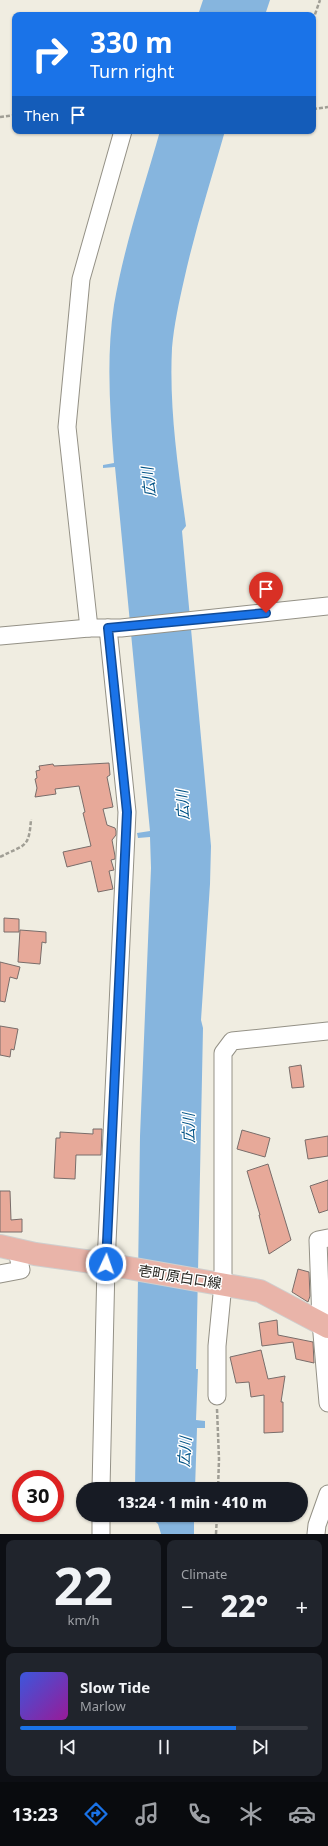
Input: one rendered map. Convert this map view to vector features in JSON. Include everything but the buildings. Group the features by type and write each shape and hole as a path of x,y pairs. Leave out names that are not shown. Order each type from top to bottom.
{"main road":[{"name":"壱町原白口線","path":"9,1248 35,1254 219,1283 260,1291 324,1324"}],"street":[{"path":"89,628 67,427 81,279 122,134"},
{"path":"0,636 89,628 114,628 328,606"},
{"path":"102,1482 115,1266 127,812 114,628"},
{"path":"217,1396 216,1346 219,1283 223,1053 232,1042 328,1031"},
{"path":"328,1238 318,1240 328,1403"},
{"path":"0,1274 21,1270 9,1248"},
{"path":"316,1534 317,1525 328,1494"},
{"path":"100,1534 101,1522"}],"path":[{"path":"316,12 320,0"},
{"path":"316,109 328,107"},
{"path":"0,117 12,116"},
{"path":"0,857 26,844 30,834 31,819"},
{"path":"217,1396 218,1482"},
{"path":"216,1534 217,1522"}],"water":[{"path":"203,0 270,0 266,12 199,12"},
{"name":"広川","path":"159,134 224,134 188,261 173,339 171,370 175,437 186,526 182,531 211,846 201,1020 203,1028 196,1369 198,1369 196,1420 205,1421 205,1428 197,1428 195,1482 135,1482 140,1136 151,868 150,837 138,838 137,833 150,831 115,467 103,468 103,465 114,463 109,364 114,305 123,261"},
{"path":"156,1522 194,1522 194,1534 161,1534 158,1524"}],"route":[{"path":"106,1264 122,957 127,812 108,628 121,628 266,613"}]}
